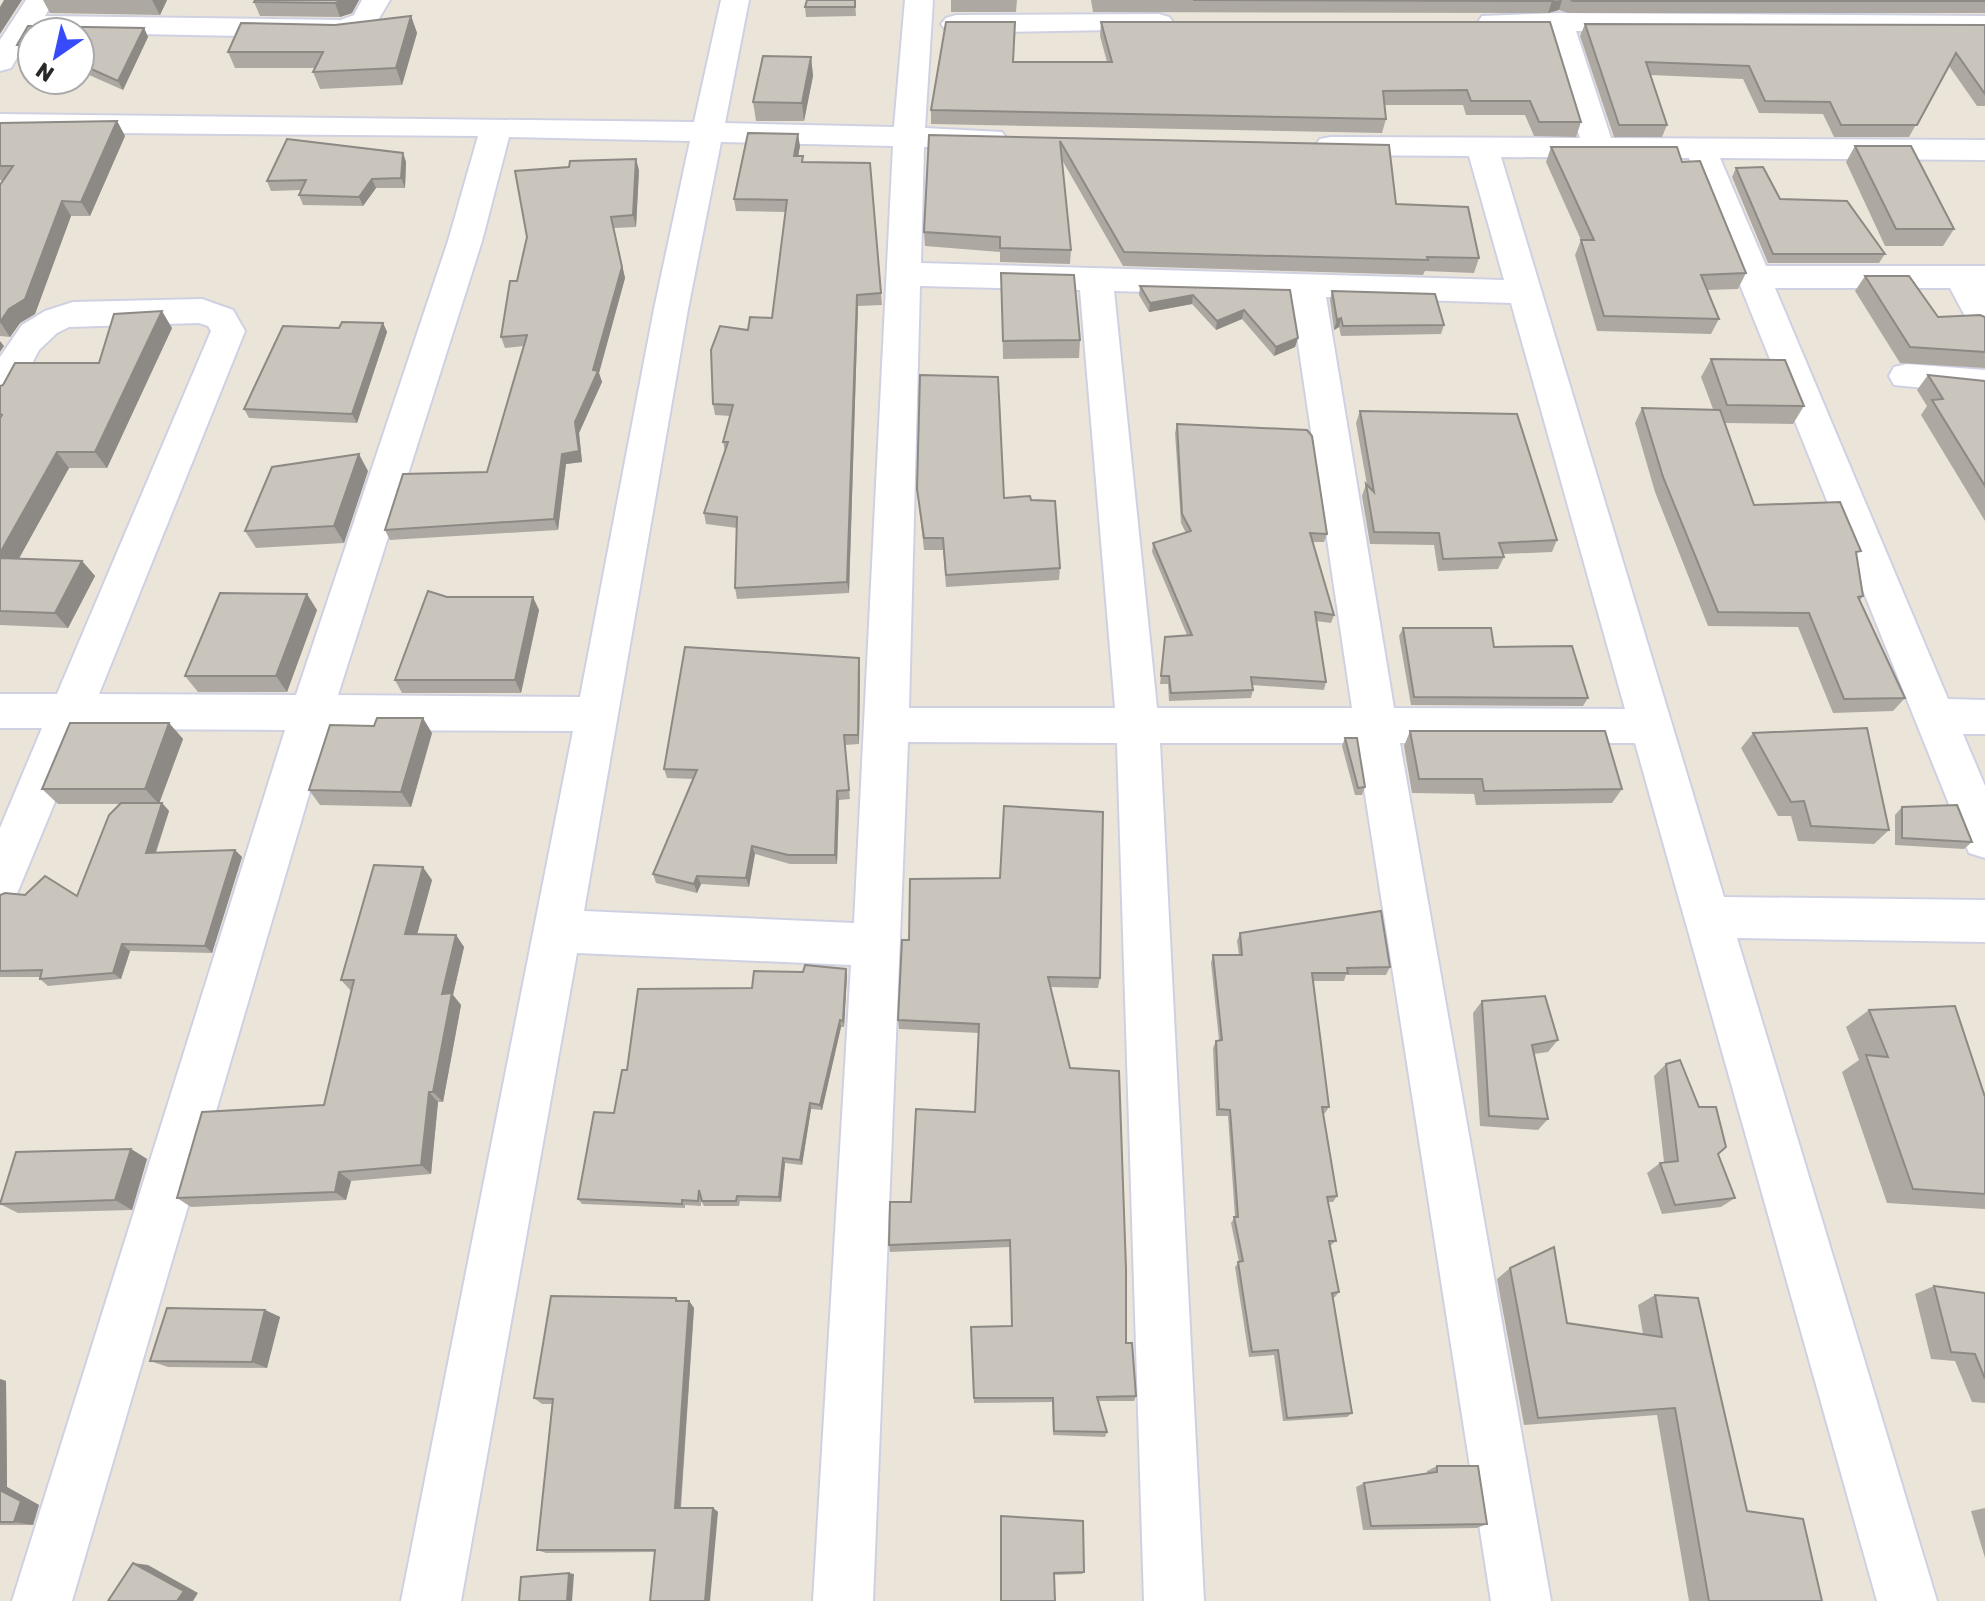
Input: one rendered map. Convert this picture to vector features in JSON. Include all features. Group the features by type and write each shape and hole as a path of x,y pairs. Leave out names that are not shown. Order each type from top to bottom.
{"street":[{"path":"195,26 209,0"},
{"path":"0,62 33,12 195,26 341,29 357,27 368,19 376,0"},
{"path":"431,1601 706,133 735,0"},
{"path":"843,1601 887,725 909,137 918,12 1183,23"},
{"path":"1464,22 1985,25"},
{"path":"1558,22 1599,149"},
{"path":"0,123 496,127 1021,139"},
{"path":"42,1601 312,712 465,241 496,127"},
{"path":"1307,145 1483,149 1985,150"},
{"path":"1483,149 1907,1601"},
{"path":"1701,149 1985,839"},
{"path":"904,274 1524,292"},
{"path":"1754,277 1973,277 1985,323"},
{"path":"1096,280 1138,725 1174,1601"},
{"path":"1307,286 1376,726 1521,1601"},
{"path":"0,391 34,330 53,319 73,314 202,311 221,318 228,331 0,882"},
{"path":"1907,376 1985,382"},
{"path":"0,711 598,714"},
{"path":"1935,716 1985,717"},
{"path":"887,725 1651,726"},
{"path":"1707,917 1985,921"},
{"path":"557,931 875,945"}],"building":[{"path":"255,0 344,0 335,3"},
{"path":"807,0 855,0 855,7 805,7"},
{"path":"1193,0 1554,0 1552,1"},
{"path":"1985,0 1985,1 1573,1"},
{"path":"411,16 396,68 313,72 323,52 228,52 241,23 335,25"},
{"path":"946,22 1015,22 1013,62 1112,62 1101,22 1550,22 1581,122 1539,122 1530,101 1471,101 1467,90 1383,91 1386,119 931,110"},
{"path":"1585,24 1985,25 1985,94 1956,53 1917,125 1841,125 1830,102 1765,101 1749,66 1646,62 1667,125 1619,125"},
{"path":"96,27 144,28 118,81 96,71"},
{"path":"763,56 811,57 802,103 753,102"},
{"path":"117,121 81,202 62,201 25,299 9,309 0,322 0,185 13,166 0,166 0,123"},
{"path":"748,133 798,134 794,156 803,156 802,162 870,163 881,293 857,295 847,582 735,588 737,517 704,513 728,442 723,442 733,405 713,404 711,350 720,326 748,330 750,317 772,318 787,200 734,199"},
{"path":"929,135 1389,145 1396,204 1468,207 1479,258 1427,257 1428,260 1124,252 1060,141 1071,250 1000,248 1000,237 924,232"},
{"path":"287,139 403,153 401,178 372,179 359,197 299,195 306,180 267,181"},
{"path":"1855,146 1911,146 1954,229 1896,229"},
{"path":"1551,147 1677,147 1682,162 1700,161 1746,273 1701,275 1719,319 1604,316 1581,240 1594,240"},
{"path":"636,159 633,215 611,217 622,267 593,370 598,371 575,422 579,451 562,454 554,519 385,530 403,474 487,472 527,335 501,337 510,281 517,281 527,237 515,171 569,167 570,161"},
{"path":"1763,167 1780,199 1847,201 1885,254 1773,254 1736,168"},
{"path":"1001,273 1074,275 1080,340 1003,341"},
{"path":"1865,276 1909,276 1938,317 1985,317 1985,352 1910,347"},
{"path":"1140,286 1290,290 1298,338 1276,347 1244,310 1217,321 1193,295 1150,303"},
{"path":"1332,291 1435,294 1444,325 1343,326 1341,318 1337,320"},
{"path":"162,311 95,452 57,452 0,553 0,386 15,363 99,363 114,314"},
{"path":"342,322 383,323 352,414 244,409 283,326 339,328"},
{"path":"1711,359 1785,360 1804,406 1727,405"},
{"path":"920,375 998,377 1004,498 1030,496 1031,500 1055,501 1060,568 946,575 943,538 924,538 917,489"},
{"path":"1928,375 1985,381 1985,486 1932,400 1943,399"},
{"path":"1642,408 1720,410 1754,505 1840,502 1861,551 1856,552 1863,596 1858,597 1905,698 1844,699 1809,613 1718,612 1663,477"},
{"path":"1360,411 1517,414 1557,540 1499,543 1504,557 1443,559 1439,533 1374,532 1366,484 1374,492"},
{"path":"1177,424 1307,430 1312,436 1327,534 1310,533 1334,615 1315,612 1326,682 1251,677 1253,690 1171,693 1169,676 1161,676 1165,637 1192,635 1153,543 1191,531 1182,514"},
{"path":"359,454 334,526 245,531 272,467"},
{"path":"0,558 82,561 55,613 0,611"},
{"path":"428,591 447,597 533,597 515,680 395,680"},
{"path":"220,593 307,594 276,676 185,676"},
{"path":"1403,628 1491,628 1494,647 1572,646 1588,698 1414,697"},
{"path":"685,647 859,658 858,735 844,735 849,790 837,791 835,855 788,855 752,846 746,878 697,876 694,884 653,874 697,770 664,769"},
{"path":"377,718 423,718 401,792 309,790 330,725 374,726"},
{"path":"70,723 169,723 145,789 42,789"},
{"path":"1867,728 1889,830 1811,826 1804,801 1791,802 1753,733"},
{"path":"1410,731 1605,731 1622,789 1484,791 1482,779 1419,779"},
{"path":"1345,738 1357,738 1365,787 1358,788"},
{"path":"121,803 162,803 146,853 235,850 205,946 122,944 113,973 40,979 42,970 0,971 0,895 25,895 45,876 77,896 109,815"},
{"path":"1957,805 1972,842 1902,838 1902,807"},
{"path":"1004,806 1103,812 1100,978 1048,977 1070,1068 1119,1071 1126,1343 1132,1343 1136,1396 1097,1397 1107,1432 1054,1431 1053,1398 974,1398 971,1327 1012,1326 1010,1240 889,1245 890,1202 911,1202 916,1109 975,1112 979,1024 898,1020 902,940 909,940 910,879 1000,878"},
{"path":"374,865 423,867 405,934 456,935 442,994 452,993 433,1092 429,1092 421,1165 339,1172 335,1192 177,1198 202,1112 324,1105 354,980 341,980"},
{"path":"1381,911 1390,967 1347,968 1348,973 1312,973 1329,1107 1322,1107 1337,1196 1327,1197 1336,1241 1329,1241 1339,1292 1332,1293 1352,1413 1287,1418 1278,1350 1252,1352 1238,1262 1243,1261 1234,1217 1238,1217 1230,1110 1219,1109 1216,1041 1222,1040 1213,955 1242,955 1240,933"},
{"path":"805,965 846,969 843,1021 840,1020 820,1105 810,1103 800,1160 783,1158 779,1197 737,1196 736,1201 702,1201 699,1190 698,1201 682,1200 682,1204 578,1199 594,1112 614,1113 622,1070 627,1070 638,989 752,988 754,971 803,972"},
{"path":"1545,996 1558,1040 1532,1045 1548,1119 1489,1116 1482,1001"},
{"path":"1955,1006 1985,1097 1985,1194 1913,1189 1866,1055 1888,1057 1869,1010"},
{"path":"1680,1060 1699,1107 1716,1107 1726,1147 1718,1154 1735,1198 1675,1205 1660,1163 1678,1161 1666,1064"},
{"path":"131,1149 115,1200 0,1204 16,1152"},
{"path":"1554,1247 1567,1323 1662,1337 1655,1295 1698,1298 1747,1511 1803,1519 1822,1601 1709,1601 1675,1408 1538,1418 1510,1268"},
{"path":"1934,1286 1985,1293 1985,1379 1975,1354 1951,1352"},
{"path":"551,1296 676,1298 676,1301 689,1301 675,1508 713,1508 705,1601 650,1601 655,1550 537,1550 553,1399 534,1398"},
{"path":"167,1308 265,1310 252,1362 150,1361"},
{"path":"1437,1466 1478,1466 1487,1524 1371,1526 1364,1483 1437,1472"},
{"path":"0,1490 21,1501 14,1522 0,1522"},
{"path":"1001,1516 1083,1521 1084,1572 1054,1573 1055,1601 1001,1601"},
{"path":"133,1563 184,1591 177,1601 108,1601"},
{"path":"569,1573 567,1601 519,1601 521,1577"}]}
